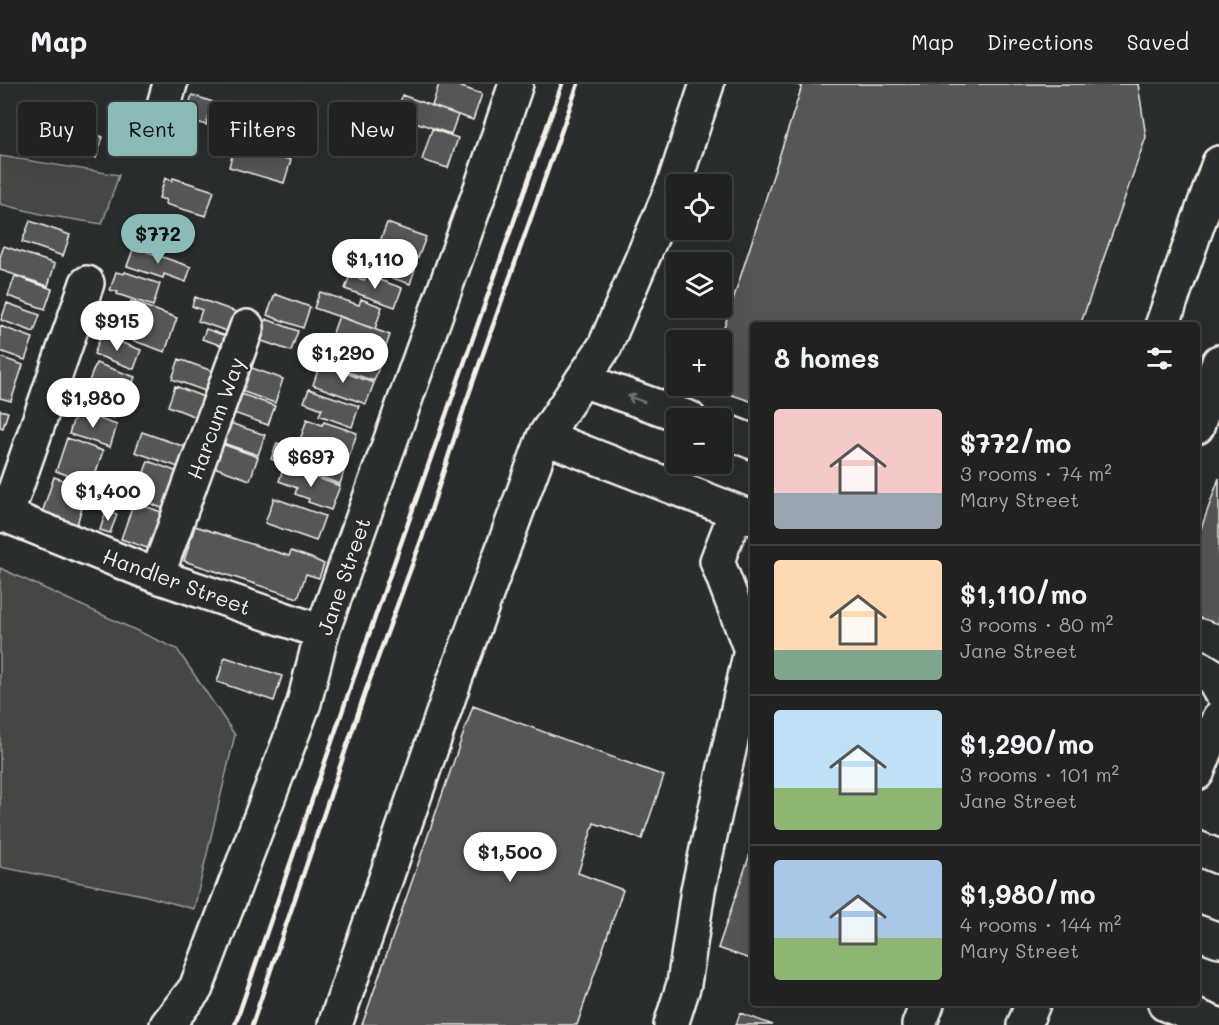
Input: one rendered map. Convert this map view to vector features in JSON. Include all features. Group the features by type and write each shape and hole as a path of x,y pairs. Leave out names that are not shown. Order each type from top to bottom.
{"street":[{"name":"Jane Street","path":"167,1025 196,988 304,703 322,632 482,188 516,84"},
{"path":"335,1025 455,679 544,437 605,346 674,184 707,84"},
{"path":"1163,322 1219,163"},
{"path":"3,515 87,283"},
{"name":"Harcum Way","path":"157,576 247,327"},
{"path":"1200,418 1219,362"},
{"path":"582,380 666,410"},
{"path":"732,434 750,441"},
{"path":"544,437 745,515 717,561 750,650 698,890 684,984 671,1025"},
{"name":"Handler Street","path":"3,515 157,576 322,632"},
{"path":"1200,668 1212,675 1219,690"},
{"path":"1200,696 1219,701"},
{"path":"1200,849 1219,856"},
{"path":"1200,933 1219,940"},
{"path":"919,1025 926,1006"},
{"path":"1024,1025 1031,1006"},
{"path":"1170,1006 1218,1025"}],"shaded area":[{"path":"0,156 119,175 102,224 45,215 0,204"},
{"path":"0,568 177,649 235,735 194,909 143,895 0,867"}],"building":[{"path":"439,84 453,84 482,94 473,120 432,106"},
{"path":"792,84 1138,84 1146,137 1081,322 750,322 750,401 732,395 732,330 723,330 727,318 732,318 732,303 802,86"},
{"path":"192,95 213,102 209,102 206,125 197,122 197,102 190,102"},
{"path":"402,95 458,115 451,134 416,122 416,102 401,102"},
{"path":"432,129 458,138 448,168 422,160"},
{"path":"96,135 103,137 96,158 90,156 96,156"},
{"path":"232,156 277,156 291,160 284,183 229,167"},
{"path":"165,178 172,181 173,178 214,191 206,216 165,204 166,200 159,198"},
{"path":"30,221 70,235 63,256 22,242"},
{"path":"387,223 426,237 418,258 379,244"},
{"path":"4,246 55,264 48,286 0,270 0,257"},
{"path":"134,247 191,267 186,282 164,274 163,278 127,266"},
{"path":"365,251 378,255 379,251 417,263 410,284 360,267"},
{"path":"116,272 124,274 125,272 160,284 153,306 110,290"},
{"path":"350,275 364,280 366,275 402,288 395,307 345,289"},
{"path":"15,276 52,289 45,309 8,296"},
{"path":"320,292 359,305 361,299 382,307 375,329 314,308"},
{"path":"275,294 310,307 303,328 267,315"},
{"path":"195,297 239,313 232,333 198,321 202,310 192,306"},
{"path":"131,301 177,318 165,352 118,335"},
{"path":"7,303 40,315 34,332 1,320"},
{"path":"339,316 390,335 382,358 331,338"},
{"path":"266,319 298,331 291,351 259,340"},
{"path":"0,326 33,338 25,360 0,351"},
{"path":"206,329 226,336 223,346 202,339"},
{"path":"101,335 141,350 134,369 94,354"},
{"path":"329,342 381,361 374,381 322,363"},
{"path":"0,357 23,365 11,401 0,398"},
{"path":"179,359 215,372 208,392 172,379"},
{"path":"96,363 135,377 128,396 89,381"},
{"path":"320,364 374,383 366,404 313,385"},
{"path":"249,367 283,379 275,403 241,391"},
{"path":"85,386 120,398 114,418 79,406"},
{"path":"175,386 212,400 204,420 168,406"},
{"path":"309,389 359,406 352,427 319,415 322,409 304,402"},
{"path":"241,394 275,406 268,425 234,413"},
{"path":"0,410 8,412 3,428 0,427"},
{"path":"76,411 117,425 110,447 69,434"},
{"path":"307,419 357,433 346,466 312,454 313,451 298,446"},
{"path":"230,423 265,435 258,455 223,443"},
{"path":"142,432 194,450 187,470 135,452"},
{"path":"67,438 103,451 92,484 56,471"},
{"path":"277,443 345,468 340,484 271,459"},
{"path":"222,444 258,457 250,480 214,467"},
{"path":"148,461 186,475 173,512 135,498"},
{"path":"284,466 340,486 331,510 308,502 309,499 295,494 297,488 279,481"},
{"path":"54,477 88,488 77,524 42,513"},
{"path":"1219,478 1219,624 1200,618 1200,532"},
{"path":"274,498 325,516 316,541 265,523"},
{"path":"134,502 172,516 159,552 121,539"},
{"path":"106,511 117,515 110,533 100,530"},
{"path":"195,526 289,556 291,551 324,564 319,578 306,574 298,598 184,561"},
{"path":"225,657 282,676 274,701 217,682"},
{"path":"473,706 664,776 642,839 594,823 578,873 623,890 577,1025 362,1025"},
{"path":"750,854 750,959 718,948"},
{"path":"740,1013 773,1025 736,1025"}],"railway":[{"path":"235,1025 562,84"},
{"path":"252,1025 366,690 422,538 465,405 578,84"}]}
